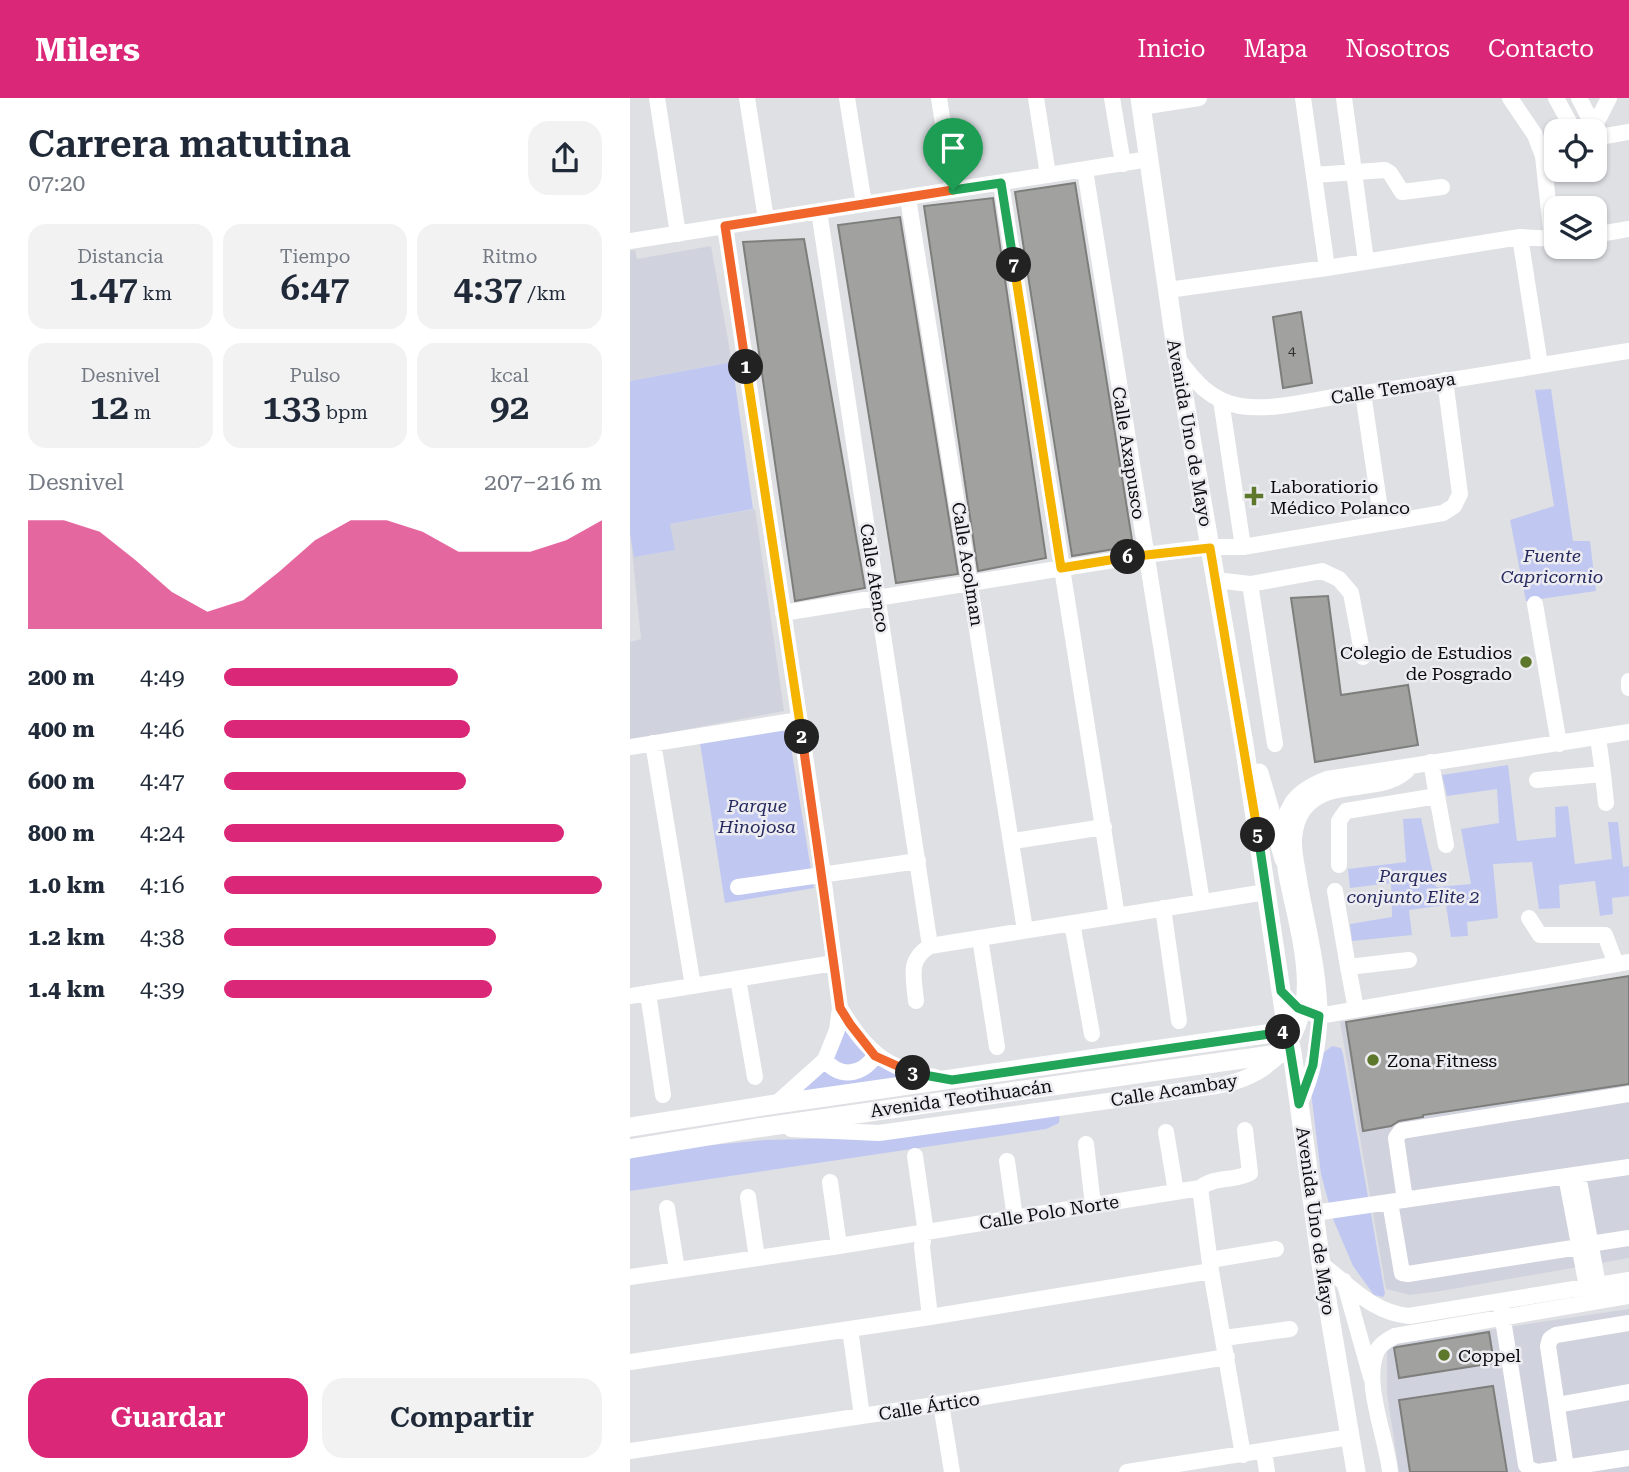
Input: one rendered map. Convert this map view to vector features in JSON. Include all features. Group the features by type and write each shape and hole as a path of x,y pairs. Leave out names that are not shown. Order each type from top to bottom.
{"main road":[{"name":"Avenida Uno de Mayo","path":"1141,103 1177,356 1241,725 1292,1052 1321,1264 1356,1472"},
{"path":"1241,725 1256,763 1286,869"},
{"name":"Avenida Teotihuacán","path":"630,1149 1174,1058 1287,1031"},
{"name":"Avenida Teotihuacán","path":"630,1127 952,1080 1174,1058 1292,1052"}],"street":[{"path":"657,98 678,234"},
{"path":"747,98 766,219"},
{"path":"847,98 864,204"},
{"path":"939,98 953,190"},
{"path":"1036,98 1048,175"},
{"path":"1112,98 1123,164"},
{"path":"1141,103 1199,98"},
{"path":"1303,98 1327,268"},
{"path":"1344,98 1366,261"},
{"path":"1510,98 1535,135 1543,156 1548,196"},
{"path":"1556,98 1568,119"},
{"path":"1565,114 1571,98"},
{"path":"1579,98 1588,119"},
{"path":"1599,119 1609,98"},
{"path":"1607,132 1629,132"},
{"path":"630,241 1149,159"},
{"name":"Calle Axapusco","path":"1084,170 1202,902"},
{"path":"1314,174 1385,170 1390,173 1402,192 1441,187"},
{"path":"1001,183 1118,916"},
{"name":"Calle Acolman","path":"908,198 1013,841 1025,930"},
{"name":"Calle Atenco","path":"819,211 930,946"},
{"path":"725,226 823,875 840,1008 836,1030 825,1060 776,1104"},
{"path":"1607,233 1629,229"},
{"path":"1520,237 1540,365"},
{"path":"1168,290 1520,237 1544,238"},
{"name":"Calle Temoaya","path":"1177,356 1205,391 1238,406 1258,407 1629,351"},
{"path":"783,612 1145,555 1243,547 1443,513 1454,506 1460,494 1446,380"},
{"path":"1363,393 1382,523"},
{"path":"1221,400 1243,547"},
{"path":"1215,580 1250,584 1322,571 1339,579 1351,593 1363,657"},
{"path":"1250,584 1275,744"},
{"path":"1535,604 1559,744"},
{"path":"1629,681 1629,688"},
{"path":"630,747 799,720"},
{"name":"Calle Acambay","path":"757,1128 879,1133 1227,1084 1260,1070 1288,1045 1299,1024 1305,990 1304,967 1283,840 1292,804 1303,792 1327,779 1629,732"},
{"path":"1598,737 1606,803"},
{"path":"653,743 693,986"},
{"path":"1431,762 1446,845"},
{"name":"Calle Acambay","path":"1299,1104 1312,1072 1319,1016 1316,974 1294,848 1297,822 1305,807 1321,795 1339,789 1393,780 1403,775 1411,765"},
{"path":"1537,780 1603,774"},
{"path":"1339,865 1339,821 1346,811 1437,796"},
{"path":"1013,841 1104,827"},
{"path":"738,887 918,861"},
{"path":"1335,891 1356,1009"},
{"path":"916,1001 914,964 918,953 930,946 1266,892"},
{"path":"1163,908 1180,1021"},
{"path":"1281,991 1298,1008 1319,1016 1623,963 1605,935 1540,935 1529,918"},
{"path":"1072,923 1092,1034"},
{"path":"980,938 997,1047"},
{"path":"1348,967 1409,960"},
{"path":"630,996 834,963"},
{"path":"738,979 755,1077"},
{"path":"648,993 663,1095"},
{"path":"840,1008 875,1056 913,1074 952,1080"},
{"path":"825,1060 832,1069 852,1073 869,1065 875,1056"},
{"path":"1629,1094 1401,1131 1396,1138 1402,1273 1490,1262 1629,1238"},
{"name":"Calle Polo Norte","path":"630,1277 1200,1188 1210,1180 1250,1174 1245,1130"},
{"path":"1166,1132 1175,1192"},
{"path":"1086,1144 1093,1205"},
{"path":"915,1156 925,1226 922,1247 930,1317"},
{"path":"1007,1161 1015,1218"},
{"path":"1314,1213 1629,1167"},
{"path":"1572,1176 1593,1286"},
{"path":"830,1182 839,1246"},
{"path":"1200,1188 1243,1455"},
{"path":"748,1198 757,1258"},
{"path":"667,1208 677,1270"},
{"path":"630,1362 930,1317 1211,1265 1276,1249"},
{"path":"1321,1264 1377,1308 1392,1314 1501,1309 1629,1296"},
{"path":"1371,1379 1377,1350 1395,1336 1593,1286 1629,1280"},
{"path":"1345,1281 1371,1379 1390,1472"},
{"path":"1501,1309 1526,1465 1538,1472 1629,1458"},
{"path":"1566,1468 1548,1346 1550,1339 1556,1335 1629,1323"},
{"path":"850,1329 862,1416"},
{"path":"1224,1338 1290,1329"},
{"name":"Calle Ártico","path":"630,1451 1227,1357"},
{"path":"1556,1405 1629,1392"},
{"path":"942,1404 952,1472"},
{"path":"1127,1472 1178,1469 1350,1437"},
{"path":"1264,1451 1267,1472"}],"shaded area":[{"path":"711,246 732,362 630,381 630,251 635,250 637,259"},
{"path":"755,509 784,711 630,740 630,642 641,639 630,531"},
{"path":"1629,976 1629,1258 1410,1295 1386,1289 1340,1022"},
{"path":"1629,1309 1629,1472 1399,1472 1387,1393 1387,1345"}],"green space":[{"path":"732,362 753,509 670,524 675,550 634,557 630,533 630,381"},
{"name":"Fuente Capricornio","path":"1551,389 1573,541 1590,541 1596,591 1526,601 1510,520 1554,506 1535,390"},
{"name":"Parque Hinojosa","path":"788,729 814,888 725,903 700,743"},
{"name":"Parques conjunto Elite 2","path":"1508,765 1517,841 1556,837 1555,807 1568,806 1575,864 1612,859 1608,822 1618,822 1623,867 1629,866 1629,896 1612,898 1613,914 1600,916 1595,881 1559,885 1560,908 1539,909 1532,862 1493,864 1498,918 1467,922 1468,936 1451,937 1446,905 1409,910 1412,935 1352,941 1350,924 1392,917 1391,883 1350,888 1348,869 1406,862 1403,819 1421,818 1436,887 1471,884 1461,829 1499,823 1497,789 1447,796 1442,775"},
{"path":"843,1027 869,1055 854,1069 830,1058"},
{"path":"1332,1046 1341,1048 1343,1054 1385,1294 1383,1297 1374,1295 1353,1266 1333,1219 1321,1174 1311,1092 1323,1053"},
{"path":"874,1061 907,1078 791,1094 825,1062 831,1070"},
{"path":"1060,1112 1059,1123 1046,1129 630,1191 630,1153 764,1140 887,1137"}],"building":[{"path":"1075,183 1133,546 1072,556 1015,192"},
{"path":"993,198 1046,558 978,571 924,206"},
{"path":"900,217 958,574 896,583 838,225"},
{"path":"804,239 865,588 795,601 743,242"},
{"path":"1301,312 1312,383 1283,388 1273,317"},
{"path":"1328,596 1341,695 1408,685 1418,745 1315,762 1291,598"},
{"path":"1629,976 1629,1084 1423,1115 1399,1121 1391,1126 1363,1131 1346,1022"},
{"name":"Coppel","path":"1489,1332 1494,1363 1399,1378 1394,1348"},
{"path":"1493,1386 1507,1472 1410,1472 1399,1400"}],"place":[{"name":"Laboratiorio Médico Polanco","path":"1254,496"},
{"name":"Colegio de Estudios de Posgrado","path":"1526,662"},
{"name":"Zona Fitness","path":"1373,1060"},
{"name":"Coppel","path":"1444,1355"}],"route":[{"path":"1001,183 1061,568 1210,548 1244,744 1281,991 1298,1008 1319,1016 1310,1079 1299,1104 1287,1031 952,1080 913,1074 875,1056 840,1008 823,875 725,226 953,190 1001,183"}]}
